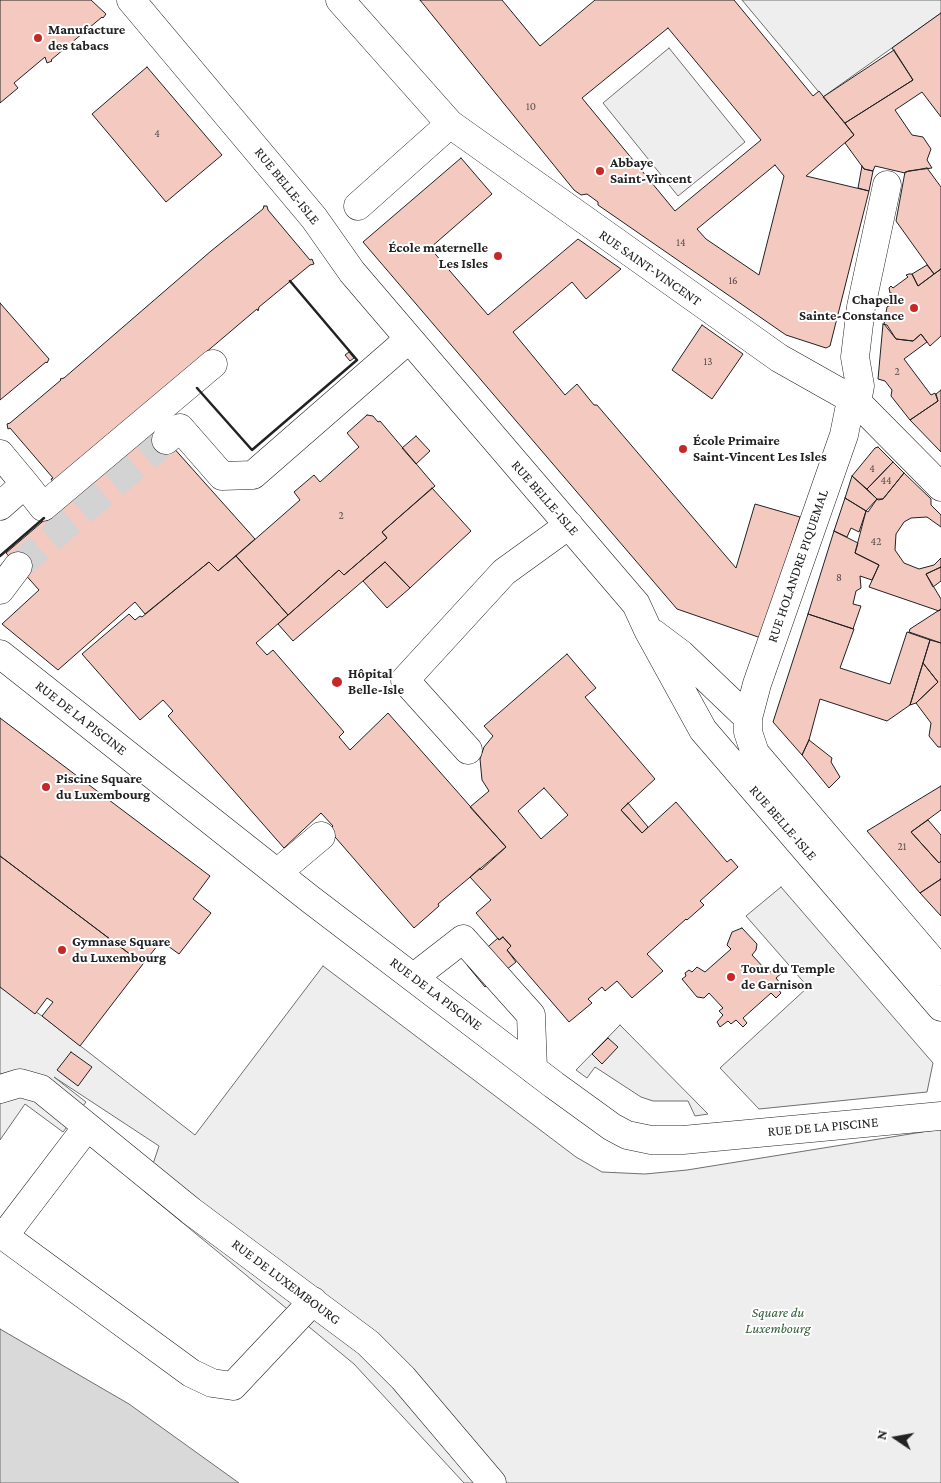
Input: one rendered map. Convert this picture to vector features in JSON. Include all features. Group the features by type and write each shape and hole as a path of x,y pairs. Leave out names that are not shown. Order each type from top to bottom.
{"street":[{"name":"RUE BELLE-ISLE","path":"131,0 314,218 352,272 636,604 702,730 941,1007"},
{"name":"RUE SAINT-VINCENT","path":"340,0 450,124 779,358 857,402 941,487"},
{"path":"358,206 450,124"},
{"path":"857,402 860,386 855,357 861,307 887,185"},
{"path":"166,440 180,428 222,476 253,475 409,339"},
{"path":"0,454 43,507 213,364"},
{"name":"RUE HOLANDRE PIQUEMAL","path":"748,725 757,684 844,435 849,410 857,402"},
{"path":"0,506 25,484"},
{"path":"468,750 405,680 504,572 569,525"},
{"path":"0,590 18,566"},
{"path":"648,630 681,654 748,725"},
{"name":"RUE DE LA PISCINE","path":"0,654 277,873 533,1069 612,1127 627,1134 652,1140 683,1140 941,1116"},
{"name":"RUE BELLE-ISLE","path":"748,725 755,753 941,971"},
{"path":"277,873 321,836"},
{"path":"414,977 463,939 531,1015 533,1069"},
{"name":"RUE DE LUXEMBOURG","path":"0,1089 20,1082 41,1089 191,1210 368,1343 403,1378 492,1483"},
{"path":"87,1127 4,1236 191,1373 212,1383 234,1386 313,1301"}],"green space":[{"path":"742,0 941,0 941,13 823,97"},
{"path":"669,48 745,142 678,196 603,103"},
{"path":"781,887 933,1063 927,1092 759,1109 720,1068 808,987 746,916"},
{"name":"Square du Luxembourg","path":"323,966 576,1157 602,1172 645,1174 687,1170 941,1129 941,1483 464,1483 354,1364 144,1191 159,1146 54,1077 86,1102 63,1132 25,1104 0,1140 0,987 42,1016 195,1135"},
{"path":"620,1025 708,1114 695,1116 688,1101 653,1101 641,1097 595,1067 587,1078 576,1070"}],"shaded area":[{"path":"0,1329 129,1404 239,1483 0,1483"}],"building":[{"name":"Manufacture des tabacs","path":"0,0 91,0 106,14 52,61 47,63 45,57 14,83 18,88 0,103"},
{"name":"Abbaye Saint-Vincent","path":"420,0 502,0 540,46 595,0 734,0 813,96 819,91 854,135 806,176 869,191 830,346 826,348 786,335 598,205 598,202 587,194 581,195 574,190","holes":["668,28 761,140 675,211 582,98","775,165 784,176 759,275 706,239 697,229"]},
{"path":"941,13 941,117 922,92 895,110 912,135 923,137 931,149 927,160 932,168 905,173 875,166 873,171 864,169 845,143 854,135 845,123 913,80 892,48"},
{"path":"894,50 913,80 845,123 823,97"},
{"path":"147,67 222,155 166,202 92,114"},
{"path":"461,158 492,194 430,248 488,315 578,239 621,269 586,299 572,282 513,332 565,395 577,384 594,405 597,405 736,568 755,504 800,517 761,638 677,609 363,242"},
{"path":"862,166 864,169 873,171 869,191 858,188"},
{"path":"927,168 941,187 941,269 934,274 896,221 905,172"},
{"path":"264,206 267,206 268,210 310,260 312,259 314,264 310,265 259,307 258,311 257,309 53,482 51,479 53,478 10,428 8,429 7,424 60,379 64,378 211,251 263,209"},
{"path":"927,265 934,274 918,286 912,274"},
{"name":"Chapelle Sainte-Constance","path":"941,269 941,336 930,346 921,334 913,341 896,339 884,324 887,307 897,301 892,293 890,293 889,288 891,286 893,288 908,277 906,275 909,274 912,274 918,286"},
{"path":"0,303 49,359 47,363 0,400"},
{"path":"883,324 887,325 896,339 913,341 921,334 927,342 904,359 931,395 935,393 938,401 910,420 891,396 892,390 885,381 878,379"},
{"path":"702,325 743,354 712,399 672,370"},
{"path":"349,352 354,358 350,361 345,355"},
{"path":"941,390 941,452 910,420 938,401 936,394"},
{"path":"367,415 373,416 378,422 380,421 435,486 382,532 387,538 344,575 339,570 288,615 236,556 300,500 294,492 314,475 320,482 359,447 347,433"},
{"path":"154,426 255,539 218,571 209,562 145,614 135,602 58,670 2,624 39,590 6,553"},
{"path":"416,436 430,451 416,464 402,448"},
{"path":"878,447 893,462 867,489 852,476 875,448"},
{"path":"893,462 904,473 883,499 878,500 867,489"},
{"path":"904,473 931,499 931,505 941,515 941,527 927,517 911,518 904,522 896,534 895,550 904,563 919,569 934,565 941,558 941,567 926,574 941,599 941,609 939,611 869,587 879,565 855,553 866,511 877,499 883,499"},
{"path":"852,476 877,499 868,512 845,498"},
{"path":"432,488 471,531 410,588 385,562 293,641 278,624 339,570 344,575 387,538 382,532"},
{"path":"845,498 866,511 859,532 851,528 847,537 834,531"},
{"path":"834,531 858,543 855,553 879,565 872,580 860,576 861,588 856,591 853,604 861,606 853,629 808,614"},
{"path":"236,556 288,615 256,643 267,655 273,650 344,732 339,737 350,750 388,713 506,847 438,904 439,906 414,928 329,830 333,826 321,813 284,848 168,716 173,711 163,700 140,720 82,654 129,614 135,620 140,616 142,617 209,562 218,571"},
{"path":"385,562 410,588 387,608 363,581"},
{"path":"941,567 941,581 933,587 926,574"},
{"path":"941,609 941,643 909,632 910,629"},
{"path":"808,614 854,629 840,668 890,684 907,632 930,640 910,705 887,721 820,699 809,740 802,755 773,722"},
{"path":"930,640 941,643 941,747 938,747 929,736 931,723 916,703 938,682 923,663"},
{"path":"567,654 596,688 585,697 655,779 621,810 642,833 676,802 727,862 731,859 738,867 700,901 704,905 647,954 663,971 632,998 617,981 605,991 602,987 588,999 592,1003 569,1022 507,950 511,946 503,937 499,940 476,913 491,900 470,877 480,868 481,870 506,847 470,807 489,791 482,780 480,759 484,747 493,736 484,726","holes":["544,788 568,815 541,839 518,811"]},
{"path":"923,663 938,682 916,703 910,705"},
{"name":"Piscine Square du Luxembourg","path":"0,718 210,876 193,899 211,913 179,954 161,941 143,964 0,856"},
{"path":"809,740 832,758 831,762 840,777 829,788 802,755"},
{"path":"941,786 941,810 911,832 939,863 941,861 941,879 920,893 867,831"},
{"path":"628,803 648,827 642,833 621,810"},
{"path":"928,820 941,835 941,861 939,863 911,832"},
{"name":"Gymnase Square du Luxembourg","path":"0,856 143,964 80,1046 42,1016 53,1002 47,998 35,1014 0,987"},
{"path":"941,879 941,916 920,893"},
{"name":"Tour du Temple de Garnison","path":"742,928 757,944 756,950 752,955 765,969 771,972 778,967 783,972 776,978 780,983 776,986 781,993 776,998 771,993 743,1018 747,1023 743,1027 736,1020 731,1024 728,1021 720,1027 717,1022 723,1015 719,1011 723,1008 709,993 704,998 697,997 682,979 686,976 685,973 689,970 692,972 697,967 705,972 731,949 727,945 732,932"},
{"path":"503,937 511,946 507,950 516,962 485,987 467,965 498,938 499,940"},
{"path":"608,1038 618,1047 602,1064 592,1054"},
{"path":"71,1052 92,1067 78,1086 57,1070"}],"tunnel":[{"path":"18,566 166,440"}],"wall":[{"path":"197,388 252,450 357,360 290,281"},
{"path":"0,556 44,518"}],"place":[{"name":"Manufacture des tabacs","path":"38,38"},
{"name":"Abbaye Saint-Vincent","path":"600,171"},
{"name":"École maternelle Les Isles","path":"498,256"},
{"name":"Chapelle Sainte-Constance","path":"914,308"},
{"name":"École Primaire Saint-Vincent Les Isles","path":"683,449"},
{"name":"Hôpital Belle-Isle","path":"337,682"},
{"name":"Piscine Square du Luxembourg","path":"46,787"},
{"name":"Gymnase Square du Luxembourg","path":"62,950"},
{"name":"Tour du Temple de Garnison","path":"731,977"}]}
